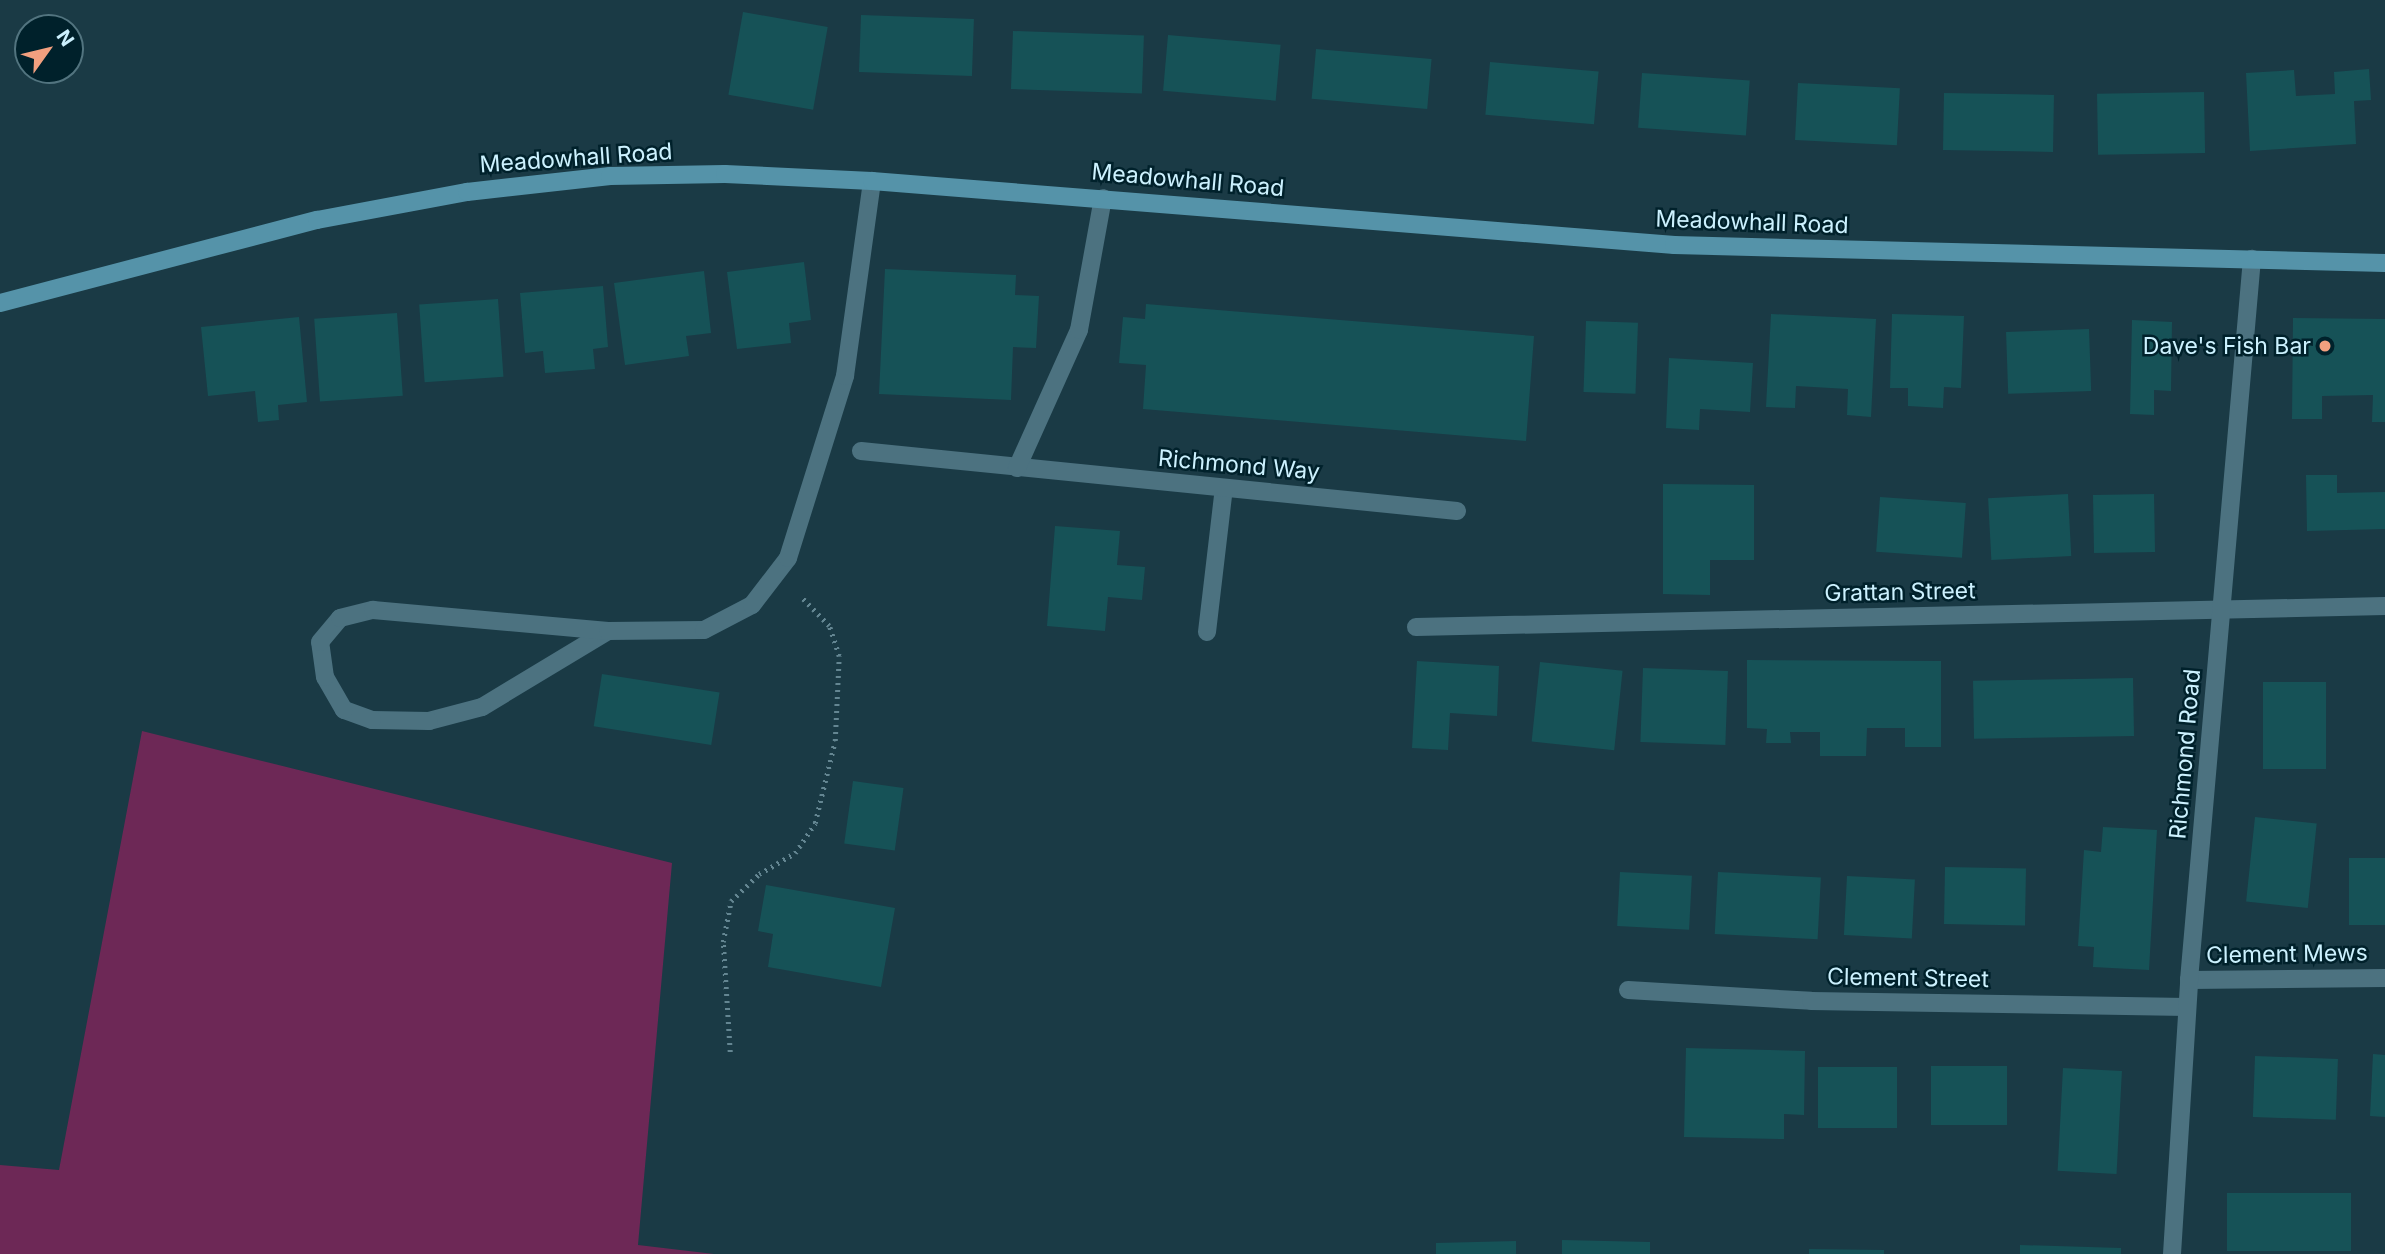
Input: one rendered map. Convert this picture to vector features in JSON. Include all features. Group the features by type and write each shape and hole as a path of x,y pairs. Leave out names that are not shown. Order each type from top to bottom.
{"street":[{"name":"Meadowhall Road","path":"0,303 317,220 467,192 610,176 725,174 872,181 1103,198 1674,246 2385,263"},
{"path":"608,631 482,707 429,721 372,720 344,710 325,677 320,642 340,618 373,610 608,631 704,629 752,605 788,558 845,376 872,181"},
{"path":"1017,468 1079,330 1103,198"},
{"name":"Richmond Road","path":"2172,1254 2189,980 2252,260"},
{"name":"Richmond Way","path":"861,451 1457,511"},
{"path":"1207,632 1224,488"},
{"name":"Grattan Street","path":"1416,627 2385,606"},
{"name":"Clement Mews","path":"2189,980 2385,978"},
{"name":"Clement Street","path":"1628,990 1811,1001 2187,1007"}],"path":[{"path":"730,1052 723,942 731,901 759,874 795,853 815,823 835,741 839,656 829,626 777,572"}],"shaded area":[{"path":"142,731 672,863 638,1245 714,1254 0,1254 0,1165 59,1170"}],"building":[{"path":"743,12 828,27 813,110 728,95"},
{"path":"861,15 974,19 972,76 859,72"},
{"path":"1013,31 1144,36 1142,94 1011,89"},
{"path":"1168,35 1281,45 1276,101 1163,91"},
{"path":"1316,49 1432,59 1427,109 1312,99"},
{"path":"1490,62 1599,71 1594,124 1485,115"},
{"path":"2369,69 2371,100 2354,101 2356,144 2250,151 2246,73 2294,70 2296,96 2335,94 2334,72"},
{"path":"1642,73 1750,81 1746,135 1638,128"},
{"path":"1798,83 1900,88 1897,145 1795,140"},
{"path":"2204,92 2205,153 2098,155 2097,94"},
{"path":"1944,93 2054,95 2053,152 1943,150"},
{"path":"804,262 811,320 789,323 791,343 737,349 727,272"},
{"path":"885,269 1016,275 1015,295 1039,296 1036,348 1013,347 1011,400 879,394"},
{"path":"704,271 711,333 686,336 689,356 625,365 614,283"},
{"path":"603,286 608,347 593,349 595,369 545,373 543,351 525,353 520,293"},
{"path":"498,299 503,377 425,382 419,305"},
{"path":"1146,304 1534,336 1526,441 1143,409 1146,365 1119,363 1123,317 1145,319"},
{"path":"397,313 403,396 320,402 314,319"},
{"path":"1771,314 1876,319 1871,417 1847,415 1848,389 1796,386 1795,408 1766,407"},
{"path":"1892,314 1964,316 1961,388 1944,387 1943,408 1908,406 1908,388 1890,388"},
{"path":"299,317 307,402 278,405 279,420 258,422 255,391 208,396 201,327"},
{"path":"2293,318 2385,319 2385,422 2372,422 2373,395 2322,396 2322,419 2292,419"},
{"path":"2132,320 2172,322 2171,391 2154,390 2154,415 2130,414"},
{"path":"1586,321 1638,323 1635,394 1584,392"},
{"path":"2089,329 2091,391 2008,394 2006,332"},
{"path":"1669,358 1753,363 1750,412 1700,409 1699,430 1666,428"},
{"path":"2306,475 2337,475 2337,493 2385,492 2385,529 2307,531"},
{"path":"1663,484 1754,485 1754,560 1710,560 1710,595 1663,594"},
{"path":"2068,494 2071,556 1991,560 1988,498"},
{"path":"2154,494 2155,552 2094,553 2093,495"},
{"path":"1880,497 1966,503 1962,558 1876,552"},
{"path":"1055,526 1120,531 1117,565 1145,567 1142,600 1108,597 1105,631 1047,626"},
{"path":"1747,660 1941,661 1941,747 1905,747 1905,728 1867,728 1866,756 1820,756 1820,732 1790,732 1791,743 1766,743 1767,729 1747,728"},
{"path":"1417,661 1499,666 1497,716 1450,713 1448,750 1412,748"},
{"path":"1540,662 1623,671 1614,750 1532,742"},
{"path":"1643,668 1728,671 1725,745 1640,742"},
{"path":"602,674 720,693 711,745 594,726"},
{"path":"2133,678 2134,736 1974,739 1973,681"},
{"path":"2263,682 2326,682 2326,769 2263,769"},
{"path":"853,781 904,788 895,850 844,843"},
{"path":"2255,817 2317,823 2308,908 2246,902"},
{"path":"2103,827 2157,830 2149,970 2093,967 2094,947 2078,946 2084,850 2101,852"},
{"path":"2349,858 2385,858 2385,925 2349,925"},
{"path":"1945,867 2026,868 2025,925 1944,924"},
{"path":"1620,872 1692,876 1689,930 1617,926"},
{"path":"1718,872 1821,877 1818,939 1715,934"},
{"path":"1847,876 1915,880 1912,938 1844,935"},
{"path":"766,885 895,908 881,987 768,967 773,934 758,931"},
{"path":"1686,1048 1805,1051 1804,1115 1784,1114 1784,1139 1684,1137"},
{"path":"2373,1054 2385,1055 2385,1117 2370,1116"},
{"path":"2255,1056 2338,1059 2336,1120 2253,1117"},
{"path":"1931,1066 2007,1066 2007,1125 1931,1125"},
{"path":"1818,1067 1897,1067 1897,1128 1818,1128"},
{"path":"2063,1068 2122,1071 2117,1174 2058,1171"},
{"path":"2227,1193 2351,1193 2351,1251 2227,1251"},
{"path":"1562,1240 1650,1242 1650,1254 1562,1254"},
{"path":"1516,1241 1516,1254 1436,1254 1436,1243"},
{"path":"2020,1245 2121,1248 2121,1254 2020,1254"},
{"path":"1809,1249 1884,1250 1884,1254 1809,1254"}],"place":[{"name":"Dave's Fish Bar","path":"2325,346"}]}
